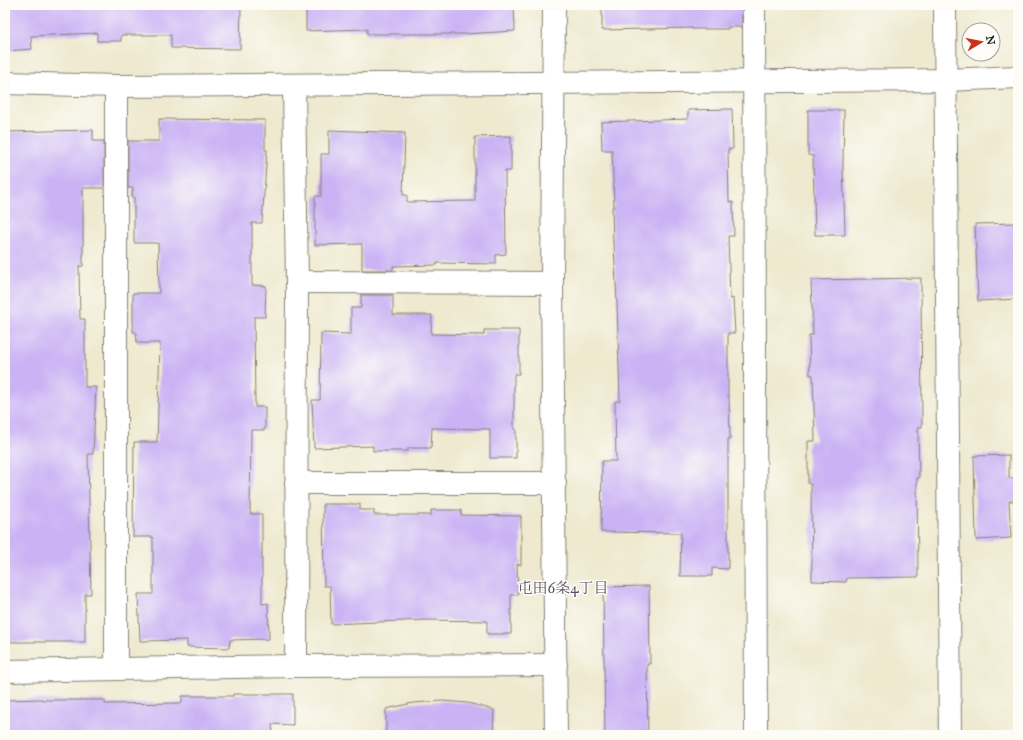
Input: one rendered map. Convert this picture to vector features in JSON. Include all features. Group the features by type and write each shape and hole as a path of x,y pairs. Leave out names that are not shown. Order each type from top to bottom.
{"street":[{"path":"554,5 552,283 555,483 556,735"},
{"path":"754,5 756,735"},
{"path":"945,5 950,735"},
{"path":"5,83 116,86 294,85 945,80 1018,77"},
{"path":"294,85 297,282 296,666"},
{"path":"116,86 116,669"},
{"path":"297,282 552,283"},
{"path":"296,483 555,483"},
{"path":"5,671 296,666 556,665"}],"building":[{"path":"5,5 241,5 240,49 171,48 171,35 121,35 121,41 97,41 97,33 31,36 32,49 7,51 7,42 5,42"},
{"path":"306,5 514,5 515,31 464,34 367,34 367,29 306,31"},
{"path":"602,5 742,5 742,27 728,27 728,29 692,28 602,30"},
{"path":"732,109 733,149 728,149 729,202 733,202 734,236 728,236 730,299 733,298 735,333 728,333 728,397 730,439 728,439 728,569 712,568 712,576 680,576 681,533 601,532 602,461 616,461 615,401 620,401 617,303 613,245 612,207 614,207 612,150 602,150 601,122 688,119 688,110"},
{"path":"808,110 844,110 843,166 845,235 815,235 813,156 808,155"},
{"path":"159,119 265,120 265,150 267,150 262,223 252,223 252,285 266,286 265,317 254,317 255,407 265,407 265,430 251,430 250,514 262,514 262,604 268,603 269,639 230,640 229,648 187,647 187,640 140,641 138,594 153,594 153,537 133,537 134,442 157,442 160,343 137,343 136,332 133,332 133,293 159,293 158,243 134,243 134,197 132,197 133,188 128,188 128,141 159,141"},
{"path":"93,130 93,141 104,141 104,188 83,188 83,266 79,266 80,319 85,319 85,387 96,387 93,454 88,454 91,594 85,594 85,642 5,642 5,132"},
{"path":"329,130 405,133 403,195 407,195 407,202 475,201 475,137 511,136 511,171 505,171 506,254 496,255 496,264 437,263 437,265 393,266 393,270 362,270 362,244 315,245 315,196 321,196 321,154 329,154"},
{"path":"1018,223 1018,299 978,301 975,224"},
{"path":"921,278 922,427 918,427 918,577 847,578 846,582 812,581 811,484 808,484 808,441 815,441 813,375 810,375 809,335 813,335 811,280"},
{"path":"361,295 393,295 393,315 432,315 431,334 484,335 484,330 519,330 519,374 514,374 514,429 516,429 516,458 490,458 490,429 432,428 431,448 408,448 408,451 373,451 373,446 314,448 312,400 320,400 321,333 351,334 351,308 361,308"},
{"path":"1009,455 1009,478 1018,478 1018,501 1009,501 1011,538 976,540 974,456"},
{"path":"323,504 360,504 360,510 374,510 374,515 431,515 431,510 461,510 461,515 521,516 521,565 517,564 518,595 511,595 511,634 487,634 487,621 426,620 331,624 330,586 324,586"},
{"path":"649,586 650,664 647,664 648,735 605,735 603,587"},
{"path":"233,694 293,694 293,725 272,724 273,735 5,735 5,700 105,700 105,704 182,703 182,696 233,696"},
{"path":"442,701 468,703 494,710 493,735 386,735 386,709 413,703"}],"district":[{"name":"屯田6条4丁目","path":"563,588"}]}
